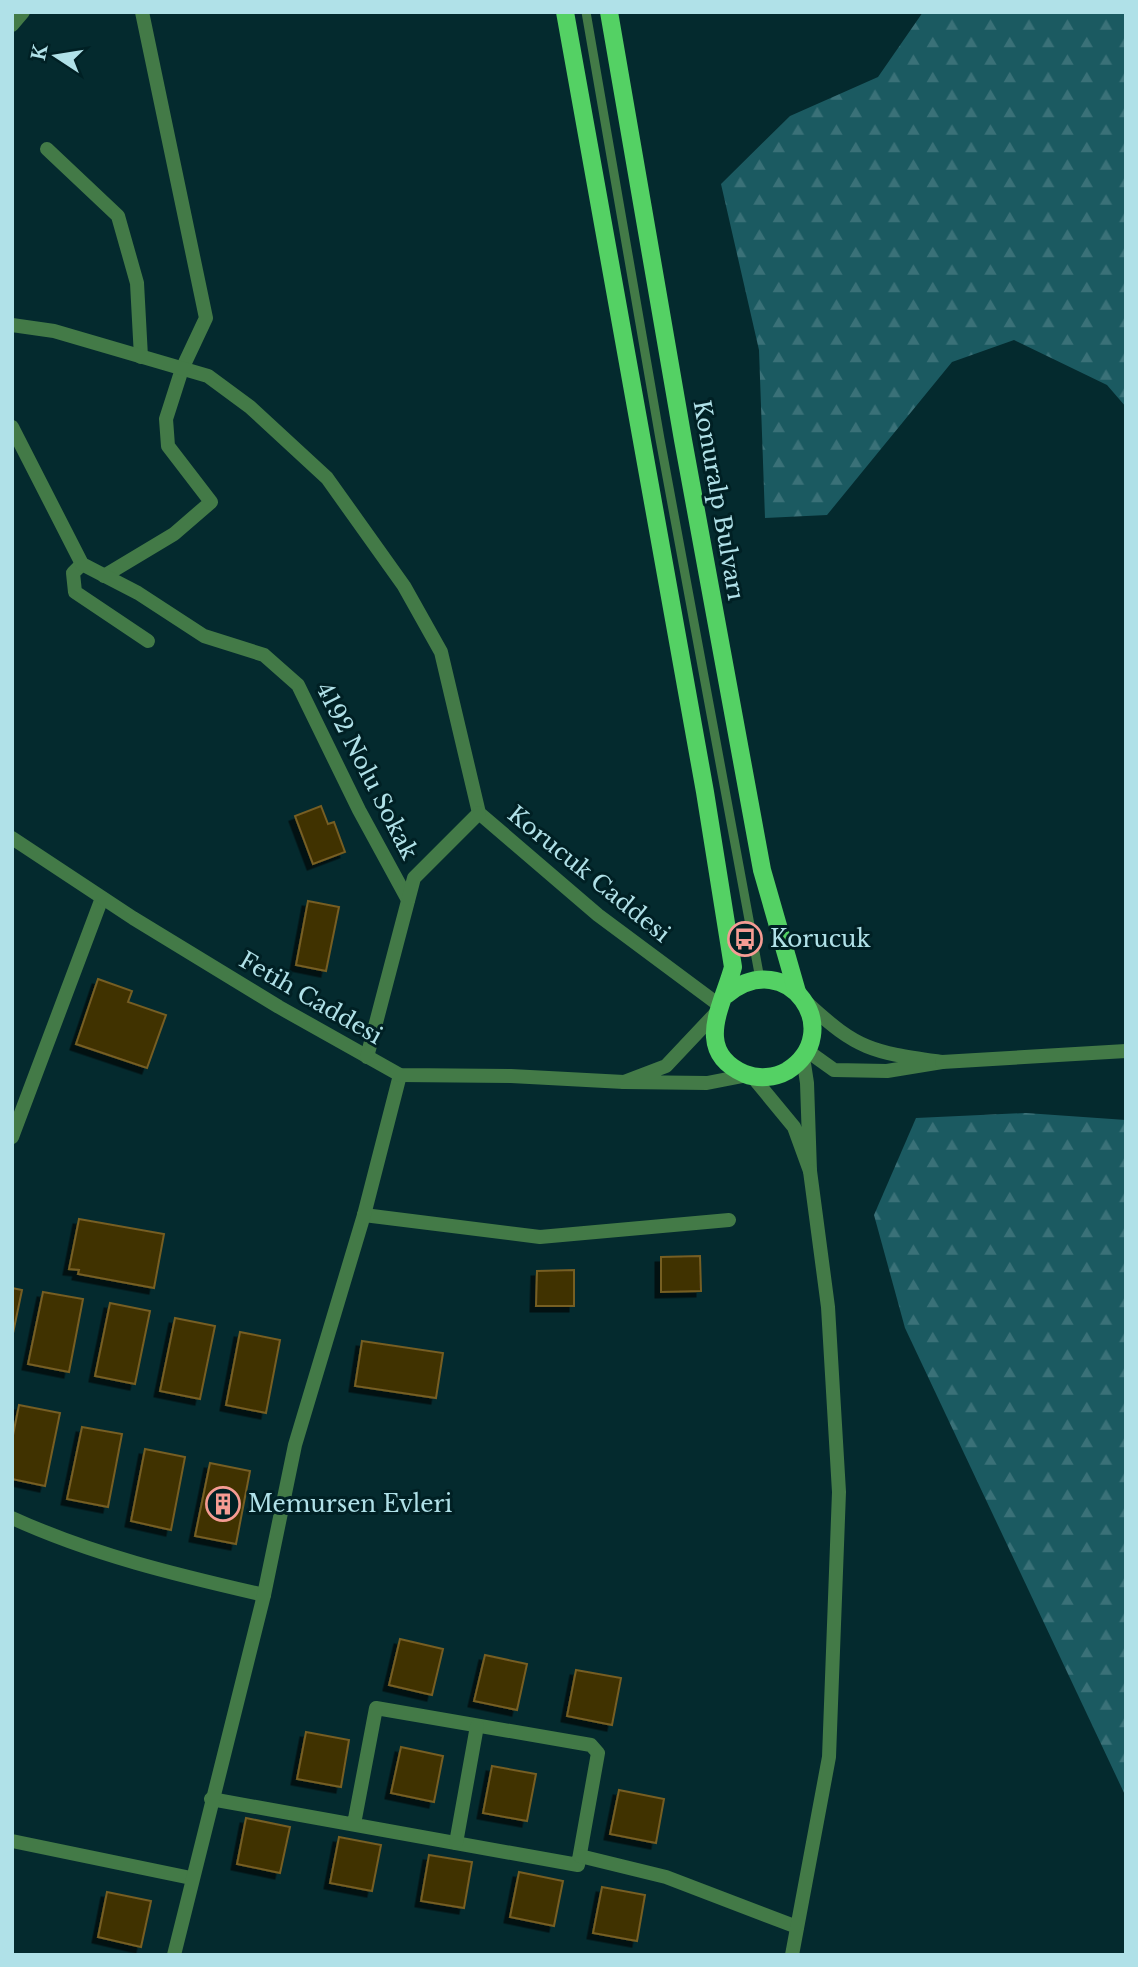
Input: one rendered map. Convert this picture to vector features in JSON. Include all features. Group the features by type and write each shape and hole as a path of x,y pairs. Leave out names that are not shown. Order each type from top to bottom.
{"main road":[{"path":"565,12 707,805 733,967 720,1004 715,1040 722,1056 733,1068 750,1076 781,1074 804,1054 811,1037 812,1021 802,998 785,983 760,979 738,985 720,1004"},
{"name":"Konuralp Bulvarı","path":"609,12 683,440 760,857 802,998"}],"street":[{"path":"12,24 23,12"},
{"path":"104,576 174,534 211,502 168,446 166,419 182,369 206,318 142,12"},
{"path":"47,149 118,216 137,283 141,357"},
{"name":"Korucuk Caddesi","path":"12,325 54,331 208,376 250,407 327,478 404,586 441,652 479,813 598,915 720,1004"},
{"path":"12,427 82,564 73,573 75,592 148,641"},
{"name":"4192 Nolu Sokak","path":"82,564 138,593 204,636 264,655 298,685 359,810 408,900"},
{"path":"368,1056 414,878 479,813"},
{"name":"Fetih Caddesi","path":"12,838 102,898 279,1007 400,1074 706,1083 750,1076"},
{"path":"12,1137 102,898"},
{"path":"802,998 839,1033 865,1048 942,1062"},
{"name":"Fetih Caddesi","path":"624,1082 666,1066 720,1004"},
{"path":"804,1054 834,1070 887,1072 942,1062 1126,1051"},
{"path":"792,1955 829,1757 839,1492 828,1307 810,1171 804,1054"},
{"path":"174,1955 211,1798 264,1595 295,1445 364,1215 400,1074"},
{"path":"750,1076 794,1127 810,1171"},
{"path":"364,1215 540,1237 729,1220"},
{"path":"12,1518 52,1536 148,1569 264,1595"},
{"path":"211,1798 578,1865 598,1753 596,1748 376,1708 354,1824"},
{"path":"456,1843 477,1726"},
{"path":"12,1841 191,1878"},
{"path":"580,1856 666,1877 797,1927"}],"lane":[{"path":"586,12 660,439 760,979"}],"green space":[{"path":"923,12 1126,12 1126,407 1107,385 1014,340 952,362 827,515 765,518 759,350 721,184 790,116 878,77"},
{"path":"1026,1113 1126,1120 1126,1797 905,1328 874,1215 916,1118"}],"building":[{"path":"321,806 328,824 334,822 345,852 313,864 295,816"},
{"path":"308,901 339,907 326,971 296,965"},
{"path":"98,979 132,991 128,1002 166,1015 147,1068 76,1044"},
{"path":"79,1219 164,1234 154,1288 78,1274 79,1270 69,1269"},
{"path":"700,1256 701,1291 661,1292 661,1257"},
{"path":"574,1270 574,1306 536,1306 537,1271"},
{"path":"12,1288 22,1290 12,1338"},
{"path":"43,1292 83,1299 69,1372 28,1364"},
{"path":"110,1303 150,1311 135,1384 95,1376"},
{"path":"175,1318 215,1326 200,1399 160,1391"},
{"path":"240,1332 280,1340 266,1413 226,1405"},
{"path":"362,1341 443,1353 436,1398 355,1386"},
{"path":"19,1405 60,1413 45,1486 12,1479 12,1440"},
{"path":"82,1427 122,1434 108,1507 67,1499"},
{"path":"145,1449 185,1457 171,1530 131,1521"},
{"name":"Memursen Evleri","path":"210,1463 250,1471 236,1544 195,1536"},
{"path":"400,1639 443,1649 432,1695 389,1685"},
{"path":"485,1655 527,1664 517,1710 474,1701"},
{"path":"576,1670 621,1678 612,1725 567,1716"},
{"path":"306,1732 349,1740 341,1787 297,1779"},
{"path":"401,1747 443,1756 434,1802 391,1793"},
{"path":"492,1766 536,1774 527,1821 483,1813"},
{"path":"619,1790 664,1799 656,1843 610,1834"},
{"path":"246,1818 290,1827 280,1873 237,1864"},
{"path":"339,1837 381,1845 372,1891 330,1883"},
{"path":"429,1855 472,1862 464,1908 421,1901"},
{"path":"519,1872 563,1881 554,1926 510,1917"},
{"path":"602,1887 645,1895 637,1941 593,1933"},
{"path":"107,1892 151,1901 141,1947 98,1937"}],"place":[{"name":"Korucuk","path":"745,939"},
{"name":"Memursen Evleri","path":"223,1504"}]}
